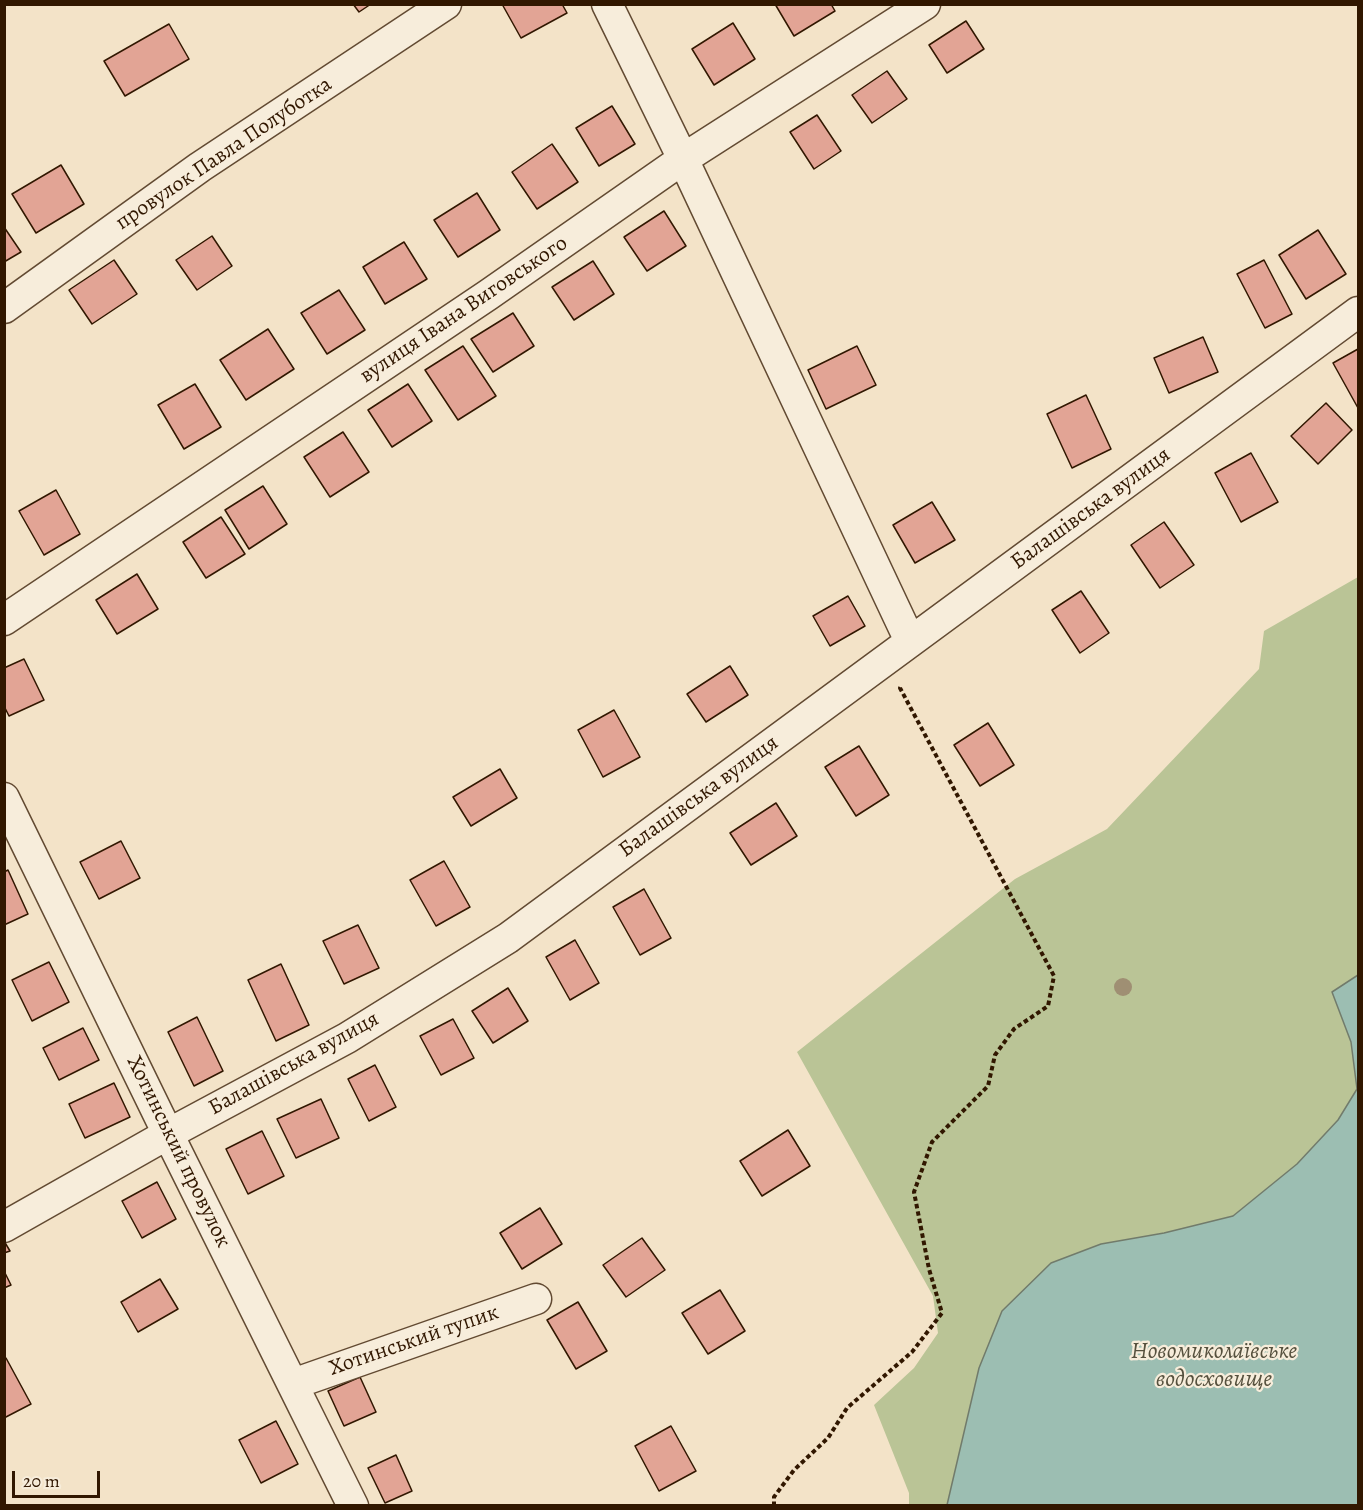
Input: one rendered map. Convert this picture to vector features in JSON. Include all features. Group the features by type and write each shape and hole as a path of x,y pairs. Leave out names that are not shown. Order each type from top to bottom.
{"street":[{"name":"провулок Павла Полуботка","path":"4,308 200,167 447,4"},
{"path":"607,4 683,159 910,641"},
{"name":"вулиця Івана Виговського","path":"4,620 478,302 683,159 925,4"},
{"name":"Балашівська вулиця","path":"4,1227 168,1134 347,1038 507,938 1359,312"},
{"name":"Хотинський провулок","path":"4,798 353,1506"},
{"name":"Хотинський тупик","path":"292,1384 536,1299"}],"path":[{"path":"774,1506 774,1497 794,1470 828,1438 847,1408 912,1352 942,1313 929,1269 914,1192 932,1142 988,1086 995,1055 1014,1029 1048,1006 1054,976 900,688 910,641"}],"green space":[{"path":"1358,577 1358,975 1332,992 1351,1042 1357,1089 1338,1120 1297,1164 1233,1216 1164,1233 1101,1244 979,1368 947,1505 909,1505 909,1493 874,1405 914,1368 938,1333 933,1296 797,1052 1015,879 1107,829 1259,669 1264,631"}],"water":[{"name":"Новомиколаївське водосховище","path":"1358,975 1358,1505 947,1505 979,1368 1002,1311 1051,1263 1101,1244 1164,1233 1233,1216 1297,1164 1338,1120 1357,1089 1351,1042 1332,992"}],"building":[{"path":"353,4 371,4 359,12"},
{"path":"502,4 562,4 567,13 521,38"},
{"path":"775,4 831,4 835,11 794,36"},
{"path":"966,21 984,49 947,73 929,45"},
{"path":"733,23 755,59 714,85 692,49"},
{"path":"169,24 189,59 125,96 104,61"},
{"path":"887,71 907,99 872,123 852,95"},
{"path":"612,106 635,144 599,166 576,128"},
{"path":"817,115 841,151 814,169 790,132"},
{"path":"552,144 578,182 537,209 512,172"},
{"path":"61,165 84,204 36,233 12,194"},
{"path":"477,193 500,230 458,257 434,220"},
{"path":"664,211 686,246 647,271 624,237"},
{"path":"4,227 21,252 4,262"},
{"path":"1318,230 1346,274 1306,299 1279,255"},
{"path":"212,236 232,266 197,290 176,260"},
{"path":"404,242 427,279 385,304 363,267"},
{"path":"114,260 137,294 92,324 69,290"},
{"path":"1264,260 1292,314 1265,328 1237,274"},
{"path":"593,261 614,294 574,320 552,287"},
{"path":"339,290 365,330 327,354 301,313"},
{"path":"513,313 534,346 493,372 471,339"},
{"path":"268,329 294,369 246,400 220,360"},
{"path":"1203,337 1218,372 1169,393 1154,358"},
{"path":"463,346 496,396 458,420 425,370"},
{"path":"857,346 876,385 826,409 808,370"},
{"path":"1358,349 1358,408 1333,363"},
{"path":"195,384 221,427 184,449 158,405"},
{"path":"408,384 432,421 392,447 368,410"},
{"path":"1086,395 1111,449 1072,468 1047,414"},
{"path":"1326,403 1352,430 1318,464 1291,436"},
{"path":"343,432 369,472 330,497 304,457"},
{"path":"1251,453 1278,502 1241,522 1215,473"},
{"path":"263,486 287,524 249,549 225,510"},
{"path":"56,490 80,534 44,555 19,511"},
{"path":"932,502 955,540 915,563 893,525"},
{"path":"221,517 245,554 206,578 183,542"},
{"path":"1164,522 1194,565 1160,588 1131,545"},
{"path":"137,574 158,609 117,634 96,600"},
{"path":"1081,591 1109,633 1080,653 1052,610"},
{"path":"848,596 865,626 830,646 813,616"},
{"path":"24,659 44,700 9,716 4,706 4,668"},
{"path":"730,666 748,695 706,722 687,694"},
{"path":"614,710 640,757 603,777 578,730"},
{"path":"988,723 1014,765 980,786 954,745"},
{"path":"859,746 889,795 856,816 825,767"},
{"path":"500,769 517,798 471,826 453,797"},
{"path":"776,803 797,836 751,865 730,833"},
{"path":"121,841 140,878 99,899 80,862"},
{"path":"444,861 470,907 436,926 410,880"},
{"path":"8,870 28,914 4,925 4,872"},
{"path":"644,889 671,938 640,955 613,907"},
{"path":"358,925 379,968 344,984 323,941"},
{"path":"575,940 599,983 570,1000 546,957"},
{"path":"49,962 69,1002 32,1021 12,980"},
{"path":"281,964 309,1025 276,1041 248,980"},
{"path":"508,988 528,1021 493,1043 472,1011"},
{"path":"197,1017 223,1071 194,1086 168,1032"},
{"path":"453,1019 474,1058 441,1075 420,1036"},
{"path":"83,1028 99,1060 59,1080 43,1048"},
{"path":"375,1065 396,1107 369,1121 348,1079"},
{"path":"114,1083 130,1117 85,1138 69,1104"},
{"path":"321,1099 339,1138 296,1158 277,1119"},
{"path":"788,1130 810,1166 762,1196 740,1161"},
{"path":"262,1131 284,1176 248,1194 226,1149"},
{"path":"157,1182 176,1219 142,1238 122,1201"},
{"path":"540,1208 562,1244 522,1269 500,1233"},
{"path":"642,1238 665,1270 626,1297 603,1265"},
{"path":"4,1241 10,1251 4,1253"},
{"path":"4,1271 11,1285 4,1288"},
{"path":"160,1279 178,1309 138,1332 121,1302"},
{"path":"720,1290 745,1331 708,1354 682,1313"},
{"path":"578,1302 607,1351 576,1369 547,1320"},
{"path":"4,1358 31,1404 4,1418"},
{"path":"360,1377 376,1412 344,1426 328,1391"},
{"path":"276,1421 298,1464 261,1483 239,1440"},
{"path":"671,1426 696,1471 659,1491 635,1446"},
{"path":"396,1455 412,1491 385,1503 368,1468"}]}
